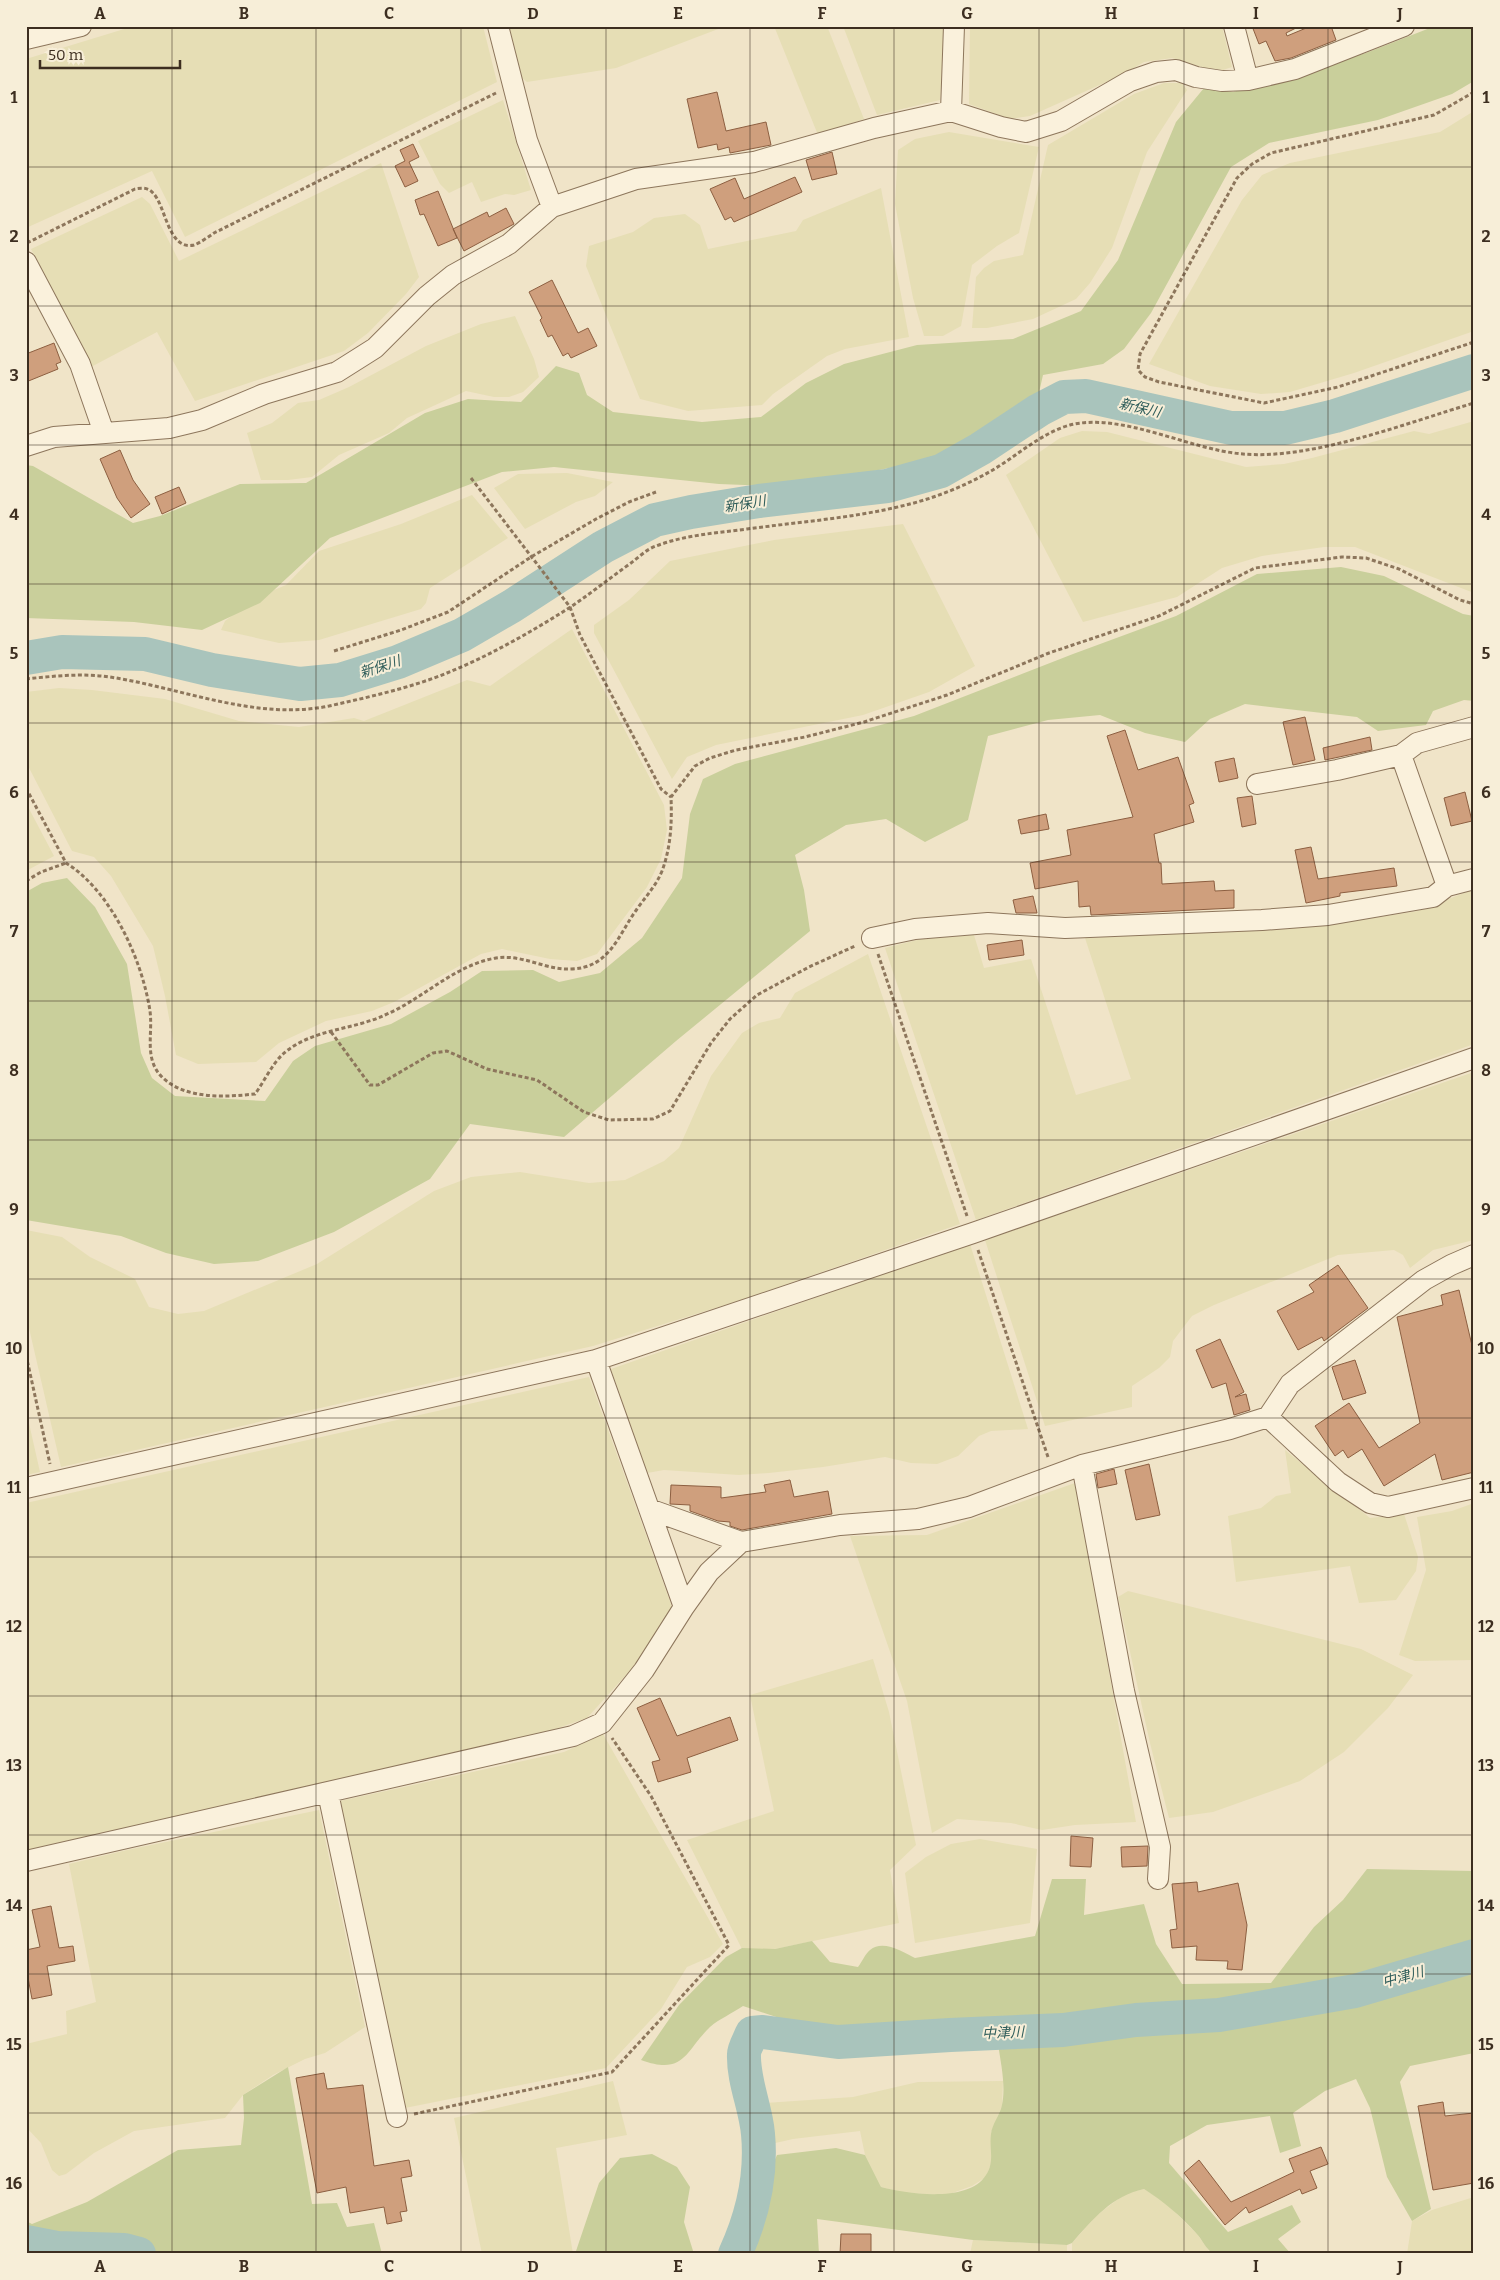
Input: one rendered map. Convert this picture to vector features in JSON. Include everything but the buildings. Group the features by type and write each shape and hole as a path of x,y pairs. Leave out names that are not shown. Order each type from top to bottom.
{"street":[{"path":"26,39 81,26"},
{"path":"498,26 527,140 552,207"},
{"path":"951,111 954,26"},
{"path":"1234,26 1248,80"},
{"path":"26,446 54,437 169,428 202,420 264,394 337,372 374,348 427,296 453,275 508,244 552,207 636,179 754,162 874,128 951,111 1001,127 1026,132 1061,121 1130,81 1156,72 1176,70 1196,77 1214,80 1248,80 1295,69 1404,26"},
{"path":"26,262 80,364 104,433"},
{"path":"1257,784 1337,770 1401,755 1417,743 1474,727"},
{"path":"1401,755 1447,886"},
{"path":"872,938 915,929 988,923 1065,928 1262,920 1328,915 1433,897 1447,886 1474,879"},
{"path":"26,1488 596,1360 972,1233 1474,1058"},
{"path":"649,1509 741,1542 840,1525 918,1519 969,1507 1082,1465 1230,1429 1268,1417 1290,1384 1305,1372 1424,1280 1474,1255"},
{"path":"596,1360 684,1607"},
{"path":"1268,1417 1338,1482 1370,1503 1388,1507 1474,1488"},
{"path":"1082,1465 1124,1691 1160,1847 1158,1879"},
{"path":"26,1861 573,1736 602,1723 644,1670 709,1572 741,1542"},
{"path":"328,1793 397,2118"}],"path":[{"path":"26,243 68,224 135,189 145,188 153,193 176,240 183,245 194,245 214,233 406,136 513,85"},
{"path":"1474,92 1434,115 1272,153 1252,164 1237,178 1140,354 1138,370 1145,377 1159,382 1264,403 1338,387 1474,342"},
{"path":"26,679 52,676 106,676 233,703 291,710 324,707 388,692 444,674 481,658 570,607 652,547 695,536 906,505 943,494 990,472 1054,430 1075,424 1098,423 1129,427 1184,442 1242,454 1287,453 1343,442 1474,403"},
{"path":"472,478 570,607 580,635 661,789 671,796"},
{"path":"334,651 401,630 448,612 531,557 629,502 656,492"},
{"path":"26,788 66,863 77,870 93,885 112,913 132,949 143,981 150,1012 150,1052 154,1066 162,1077 192,1094 255,1094 283,1054 305,1039 387,1015 475,964 497,958 519,957 549,967 572,970 593,964 609,954 636,910 655,887 663,870 672,830 671,796 695,766 710,758 736,750 805,737 864,722 947,695 1049,653 1159,616 1255,568 1342,557 1366,558 1399,569 1460,600 1474,604"},
{"path":"26,880 66,863"},
{"path":"331,1032 370,1084 378,1085 433,1053 447,1051 487,1069 537,1080 584,1112 609,1120 653,1119 670,1111 711,1043 730,1019 757,995 809,967 872,938 1054,1474"},
{"path":"26,1355 54,1482"},
{"path":"397,2118 612,2072 729,1945 651,1796 602,1723"}],"shaded area":[{"path":"134,26 483,26 497,82 185,237 152,171 26,228 26,59"},
{"path":"509,26 726,26 616,68 527,82 522,78"},
{"path":"774,26 827,26 864,119 818,135"},
{"path":"843,26 945,26 940,100 877,115"},
{"path":"970,26 1222,26 1232,67 1223,70 1205,68 1172,58 1144,62 1122,75 1030,116 1010,119 969,104"},
{"path":"1164,83 1182,83 1187,90 1147,152 1112,248 1090,283 1076,299 1033,319 987,328 972,328 976,277 994,261 1023,255 1048,145 1134,94"},
{"path":"503,100 531,190 514,195 505,194 481,202 472,182 449,193 440,184 418,141"},
{"path":"1474,111 1474,331 1354,373 1290,392 1261,394 1210,386 1149,364 1242,200 1262,175 1290,163 1440,132"},
{"path":"949,132 1039,147 1019,233 997,246 972,265 961,326 943,336 924,336 913,298 895,204 898,150 915,139"},
{"path":"381,163 419,277 406,294 368,333 344,351 195,401 157,332 91,367 31,249 142,197 150,204 179,261"},
{"path":"881,188 909,337 845,349 827,356 773,394 762,405 688,411 640,399 586,266 589,246 633,232 654,218 685,214 700,225 708,249 796,231 803,220"},
{"path":"515,316 534,359 539,377 523,392 509,397 494,397 466,391 407,418 389,433 339,455 312,477 288,480 261,480 247,433 272,423 298,403 319,400 349,387 426,346 481,324"},
{"path":"1474,421 1474,593 1355,547 1324,547 1262,556 1222,568 1177,597 1083,622 1006,475 1060,438 1082,431 1107,432 1246,467 1284,464 1414,431 1429,434"},
{"path":"567,473 613,482 595,496 576,502 525,529 494,488 518,474"},
{"path":"472,495 508,538 430,588 426,603 421,609 319,640 279,643 221,630 225,621 255,598 286,585 319,551 401,524"},
{"path":"903,524 975,666 929,692 863,715 716,745 687,757 672,779 594,633 594,625 629,600 670,561 774,540"},
{"path":"572,629 664,805 667,830 661,859 647,887 597,954 577,961 550,959 502,949 481,954 394,1002 372,1011 326,1021 279,1043 256,1062 198,1064 176,1055 153,946 111,876 94,857 72,851 26,762 26,692 59,688 165,699 239,721 299,727 354,718 364,721 467,680 490,686"},
{"path":"26,803 54,856 26,871"},
{"path":"1474,889 1474,1044 976,1220 885,948 925,938 974,935 984,968 1031,959 1076,1095 1131,1079 1085,938 1322,926 1418,911"},
{"path":"868,954 960,1224 738,1301 593,1346 61,1467 26,1315 26,1230 62,1237 90,1257 135,1279 149,1307 178,1314 204,1311 317,1264 434,1191 471,1177 520,1172 589,1183 625,1180 664,1161 679,1148 711,1076 742,1033 759,1023 780,1018 795,993"},
{"path":"1474,1072 1474,1240 1433,1250 1410,1268 1403,1255 1394,1250 1338,1255 1214,1305 1192,1316 1173,1341 1170,1357 1159,1368 1132,1386 1132,1407 1045,1426 985,1240"},
{"path":"970,1244 1028,1429 991,1431 979,1436 958,1456 937,1464 911,1463 885,1457 769,1473 739,1475 664,1470 647,1473 611,1369"},
{"path":"589,1377 672,1607 635,1665 587,1718 535,1736 26,1850 26,1503"},
{"path":"26,1410 40,1472 26,1475"},
{"path":"1285,1450 1370,1518 1404,1514 1418,1557 1416,1571 1396,1600 1359,1603 1350,1566 1236,1582 1228,1516 1261,1508 1276,1496 1291,1493"},
{"path":"1075,1483 1136,1822 1075,1825 1042,1830 1011,1823 957,1819 932,1833 907,1701 850,1536 927,1535"},
{"path":"1474,1503 1474,1660 1415,1661 1399,1655 1426,1570 1417,1517 1452,1511"},
{"path":"1128,1591 1361,1649 1413,1675 1388,1708 1344,1752 1300,1781 1213,1812 1169,1818 1150,1743 1118,1597"},
{"path":"873,1659 889,1712 916,1845 890,1870 899,1923 775,1949 742,1949 687,1840 774,1811 750,1695"},
{"path":"603,1734 723,1944 710,1957 687,1967 661,2009 606,2068 405,2108 340,1801 564,1752"},
{"path":"319,1810 365,2027 325,2053 305,2059 273,2075 243,2095 225,2118 134,2131 94,2153 66,2174 59,2176 52,2170 41,2143 26,2127 26,2044 67,2034 66,2011 96,2002 69,1864"},
{"path":"980,1839 1037,1849 1030,1923 915,1943 905,1873 926,1857 951,1844"},
{"path":"613,2081 627,2135 556,2148 573,2254 482,2254 454,2118"},
{"path":"1003,2081 1002,2106 991,2133 992,2161 986,2177 972,2186 947,2195 905,2193 881,2187 865,2155 860,2131 793,2139 771,2144 765,2103 853,2097 918,2082"},
{"path":"1144,2189 1165,2202 1197,2234 1209,2251 1206,2254 1072,2254 1072,2243 1096,2216 1126,2193"},
{"path":"1474,2197 1474,2254 1407,2254 1412,2221 1432,2210"},
{"path":"973,2240 1067,2245 1067,2254 970,2254"}],"green space":[{"path":"1435,26 1474,26 1474,81 1452,94 1378,120 1269,143 1231,167 1151,313 1124,349 1103,364 1043,375 1038,397 974,437 924,461 794,487 719,484 554,467 502,472 330,538 260,603 202,630 134,622 26,618 26,465 33,466 133,523 160,516 240,484 306,483 425,413 468,399 521,402 556,366 579,373 587,395 613,412 702,422 761,417 806,383 844,364 917,345 1013,339 1081,311 1118,260 1176,122 1204,88 1233,92 1366,53"},
{"path":"1341,567 1384,576 1463,614 1474,616 1474,701 1464,700 1433,711 1426,725 1378,731 1357,717 1245,704 1210,719 1185,742 1145,733 1100,715 1048,720 988,736 968,820 925,842 886,819 846,825 795,855 804,890 810,931 676,1041 564,1137 470,1124 430,1179 334,1232 258,1261 214,1264 166,1253 121,1236 26,1220 26,892 42,883 67,878 95,907 127,964 141,1053 152,1078 175,1096 265,1101 293,1061 315,1046 391,1024 450,992 482,971 533,970 559,982 600,973 642,938 682,878 690,814 703,779 735,764 914,716 1176,616 1257,574"},
{"path":"1367,1869 1474,1871 1474,2053 1410,2066 1400,2082 1431,2209 1412,2221 1387,2177 1370,2108 1356,2079 1325,2091 1293,2113 1301,2146 1280,2153 1270,2116 1207,2125 1170,2146 1169,2163 1228,2232 1292,2205 1301,2222 1278,2239 1291,2254 1214,2254 1208,2250 1198,2236 1178,2215 1144,2189 1133,2192 1113,2203 1096,2217 1072,2243 1067,2245 973,2240 817,2219 819,2254 744,2254 767,2179 777,2155 836,2148 865,2155 881,2187 906,2192 921,2194 952,2193 966,2190 978,2184 989,2170 992,2130 1001,2109 1003,2098 1003,2075 998,2044 870,2048 743,2006 710,2027 689,2052 676,2063 667,2065 641,2060 679,2005 726,1957 742,1948 775,1949 812,1941 830,1962 858,1967 870,1950 875,1947 887,1946 915,1958 1035,1936 1052,1879 1086,1879 1084,1915 1144,1904 1156,1944 1182,1984 1271,1983 1314,1927 1343,1900"},
{"path":"288,2067 312,2204 337,2203 347,2227 374,2223 382,2254 26,2254 26,2221 32,2224 87,2202 178,2150 241,2145 244,2118 243,2095"},
{"path":"652,2154 677,2167 690,2187 684,2222 694,2254 575,2254 599,2183 620,2158"}],"waterway":[{"name":"新保川","path":"26,658 62,652 145,654 212,670 300,684 340,680 398,662 462,635 512,606 603,547 655,520 759,501 887,486 941,471 980,449 1039,410 1064,397 1086,396 1231,428 1285,428 1335,416 1474,371"},
{"name":"中津川","path":"735,2254 747,2225 755,2196 759,2165 757,2124 744,2064 744,2052 752,2033 763,2032 838,2042 1063,2030 1136,2020 1219,2015 1355,1991 1474,1956"},
{"name":"中津川","path":"26,2242 57,2248 124,2250 139,2254"}]}
